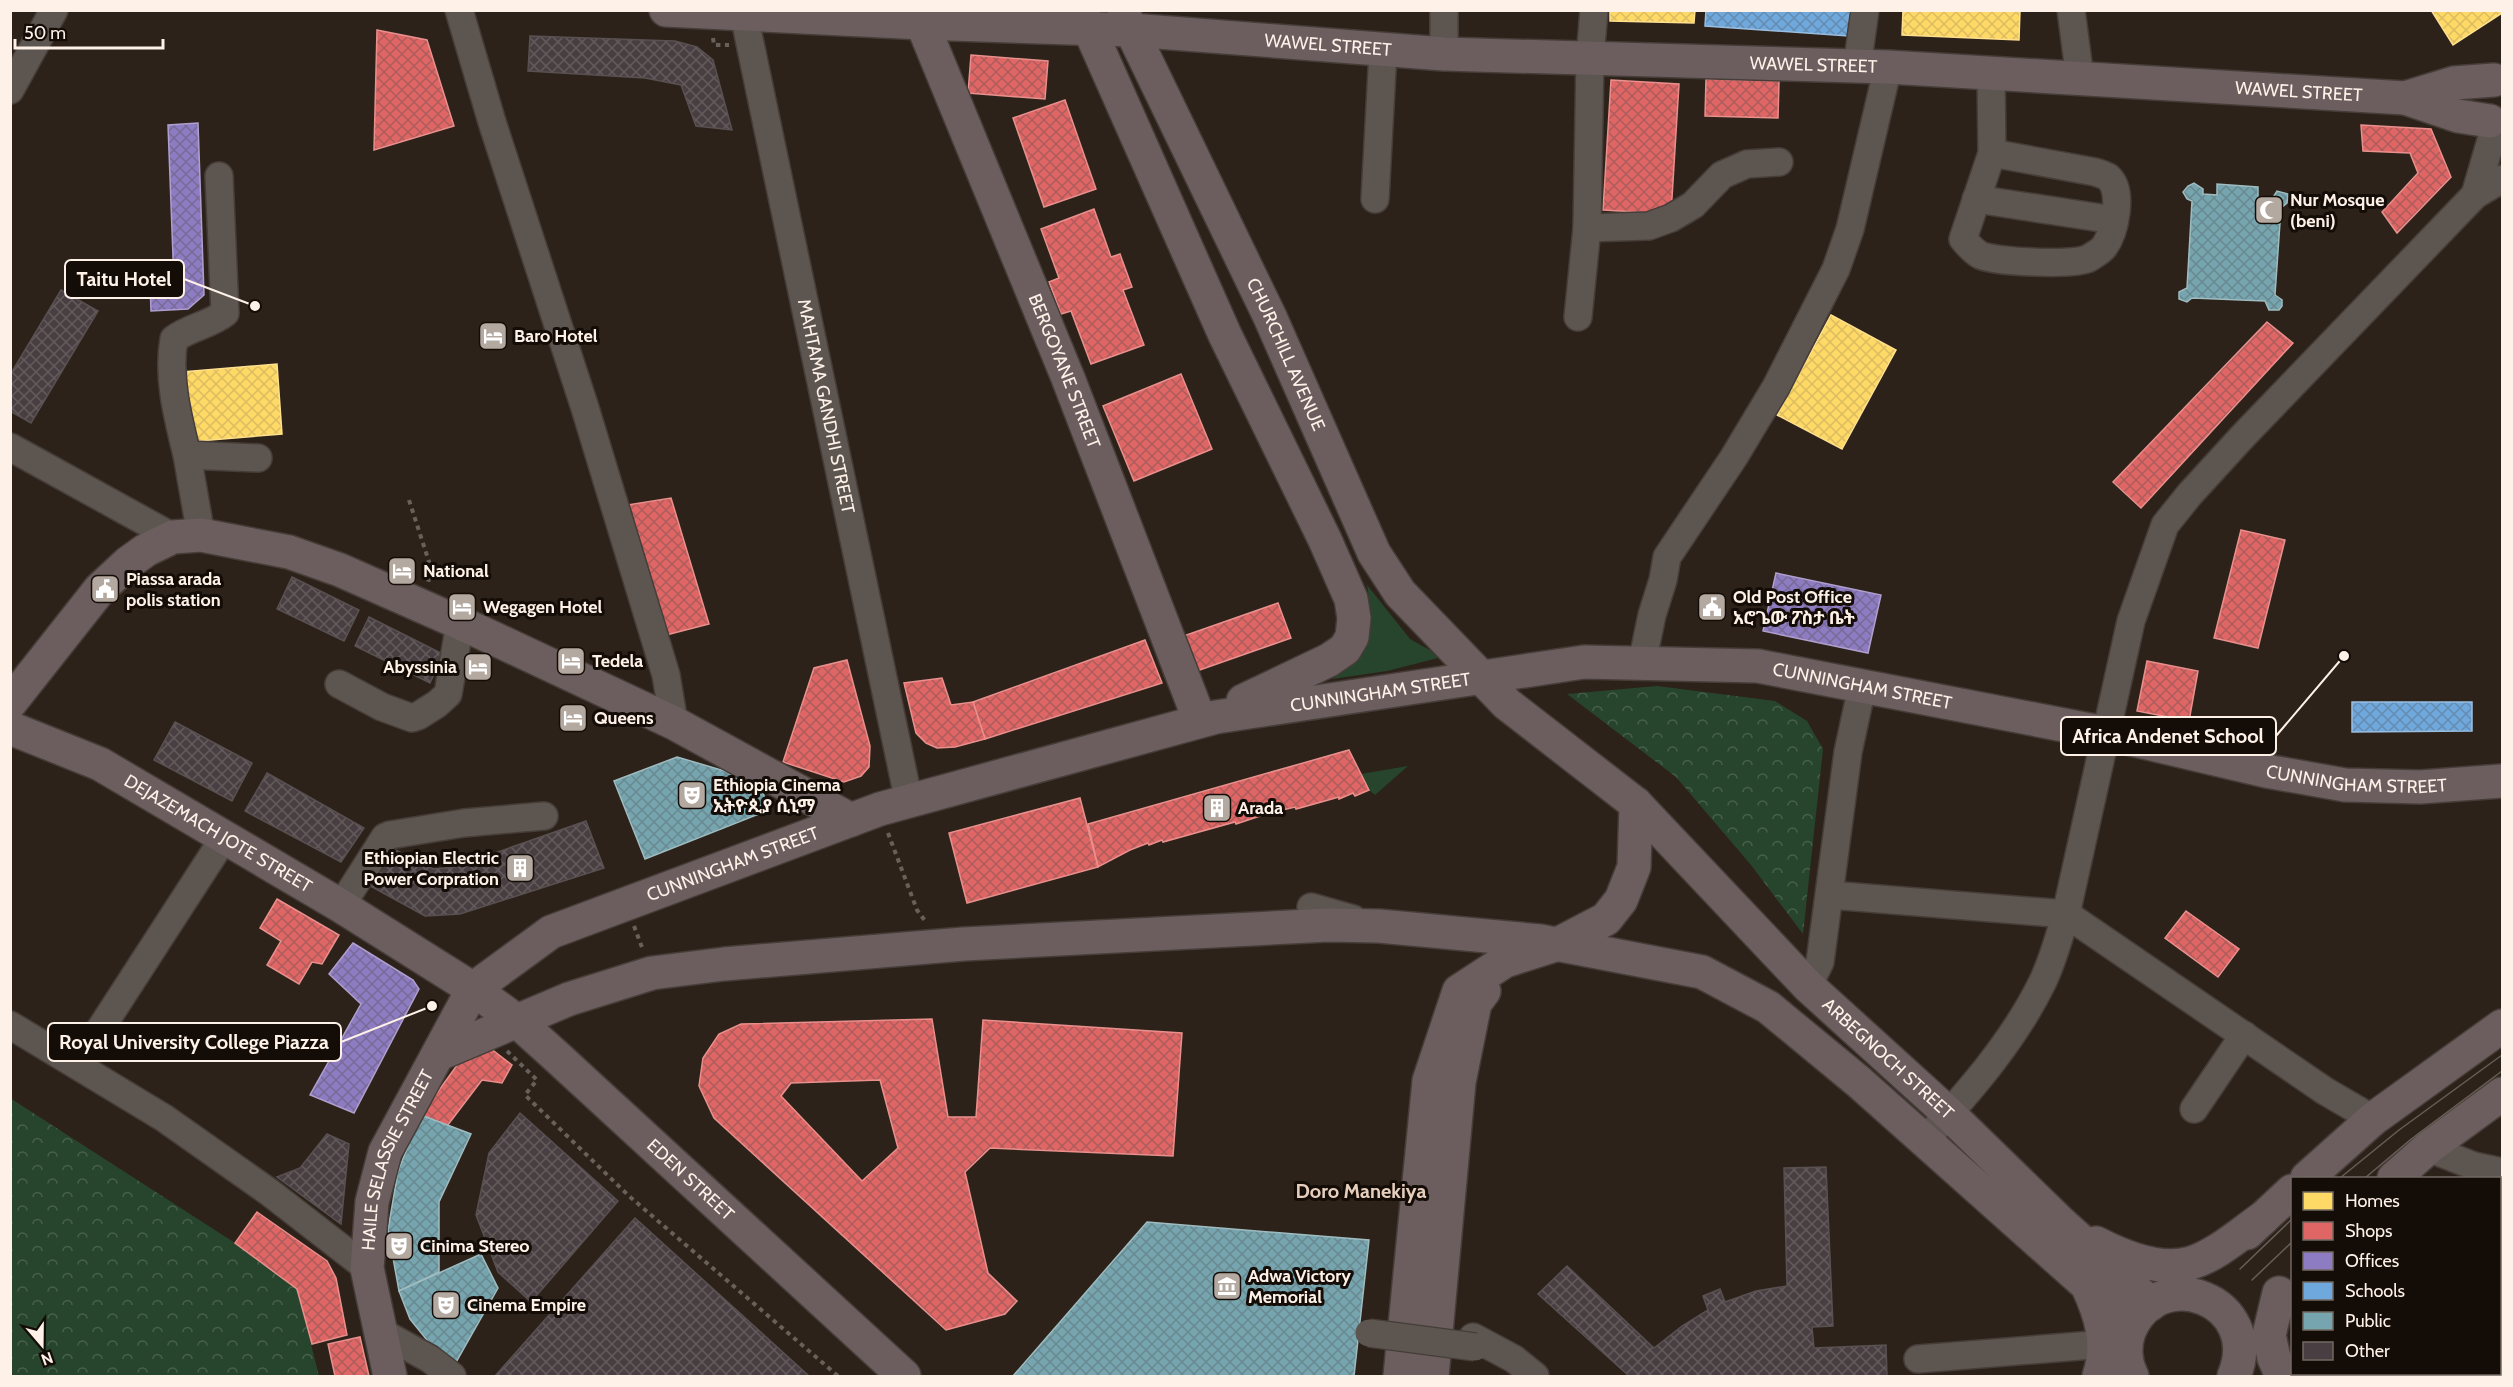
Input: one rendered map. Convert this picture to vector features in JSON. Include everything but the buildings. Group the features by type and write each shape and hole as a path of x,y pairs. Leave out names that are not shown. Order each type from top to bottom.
{"main road":[{"name":"WAWEL STREET","path":"666,10 743,12 922,23 1127,20 1383,51 1872,67 2405,98 2454,83 2498,75"},
{"name":"CUNNINGHAM STREET","path":"1085,19 1225,335 1344,579 1351,599 1354,618 1352,637 1345,649 1329,660 1208,719"},
{"name":"CHURCHILL AVENUE","path":"1127,20 1270,317 1374,553 1411,605 1463,656 1507,704 1636,804"},
{"name":"BERGOYANE STREET","path":"922,23 1208,719"},
{"path":"2495,131 2488,100 2498,75"},
{"path":"2405,98 2495,131"},
{"path":"10,702 100,589 146,550 187,536 289,552 340,570 614,693 674,723 880,810"},
{"name":"CUNNINGHAM STREET","path":"439,1054 473,989 551,932 880,810 1208,719 1584,662 1758,666 2105,733 2266,771 2345,785 2420,787 2502,781"},
{"name":"DEJAZEMACH JOTE STREET","path":"10,728 100,764 340,906 473,989"},
{"path":"1400,1377 1429,1081 1459,992 1505,961 1558,944 1606,919 1621,900 1634,867 1636,804"},
{"name":"ARBEGNOCH STREET","path":"1636,804 1808,986 1949,1114 2061,1223 2142,1313"},
{"name":"ARBEGNOCH STREET","path":"439,1054 510,1034 569,999 652,973 724,964 945,945 1328,925 1379,926 1558,944 1702,972 1768,1007 1858,1082 2087,1285 2142,1313"},
{"path":"1432,1377 1459,1082 1475,1003 1505,961"},
{"name":"EDEN STREET","path":"473,989 510,1034 665,1155 904,1377"},
{"path":"2309,1177 2373,1119 2502,1026"},
{"name":"HAILE SELASSIE STREET","path":"390,1377 368,1268 372,1202 385,1152 439,1054"},
{"path":"2396,1177 2428,1148 2502,1094"},
{"path":"2187,1294 2291,1192"},
{"path":"2061,1223 2109,1250 2136,1261 2171,1265 2191,1263 2215,1252 2263,1218"},
{"path":"2087,1285 2099,1311 2105,1344 2122,1376"},
{"path":"2241,1363 2286,1286"},
{"path":"2282,1377 2274,1358 2269,1335 2286,1286"},
{"path":"2122,1376 2127,1339 2142,1313 2168,1296 2187,1294 2204,1298 2219,1306 2231,1319 2241,1363"}],"street":[{"path":"10,90 54,10"},
{"path":"459,10 492,122 585,408 663,663 674,723"},
{"path":"1444,10 1444,54"},
{"path":"1578,317 1587,228 1590,57 1594,10"},
{"path":"1642,663 1667,557 1734,457 1776,387 1836,268 1850,230 1872,67 1865,10"},
{"path":"2072,10 2080,78"},
{"name":"MAHTAMA GANDHI STREET","path":"743,12 880,810"},
{"path":"1375,199 1383,51"},
{"path":"1991,74 1992,153 1963,239 1982,256 2022,262 2087,260 2103,248 2114,227 2117,202 2108,177 2095,172 1992,153"},
{"path":"2475,195 2495,131"},
{"path":"1587,228 1650,226 1671,218 1693,205 1722,175 1748,164 1779,162"},
{"path":"10,447 187,536 187,455 176,413 171,353 174,339 179,335 215,320 225,312 219,176"},
{"path":"1924,1141 1949,1114 2020,1022 2043,981 2066,914 2131,621 2165,525 2243,436 2475,195 2502,179"},
{"path":"1976,199 2114,220"},
{"path":"187,455 258,458"},
{"path":"339,684 382,707 412,718 418,716 448,694 460,623"},
{"path":"1808,986 1820,962 1848,752 1862,687"},
{"path":"340,906 385,837 464,823 544,816"},
{"path":"77,1065 224,838"},
{"path":"1830,895 2066,914 2325,1091 2373,1119"},
{"path":"1311,907 1379,926"},
{"path":"10,1024 164,1118 269,1192 368,1268"},
{"path":"2194,1109 2244,1035"},
{"path":"2428,1148 2474,1166 2502,1172"},
{"path":"381,1332 430,1359 452,1377"},
{"path":"1364,1333 1474,1342 1514,1359 1535,1377"},
{"path":"1918,1359 2105,1344"}],"path":[{"path":"409,500 431,568 424,607"},
{"path":"880,810 918,910 945,945"},
{"path":"626,903 652,973"},
{"path":"510,1034 537,1080 525,1095 629,1196 838,1377"}],"green space":[{"path":"1367,585 1410,639 1442,657 1387,671 1332,679 1363,654 1372,619"},
{"path":"1657,686 1775,701 1807,721 1823,749 1803,934 1751,865 1676,777 1567,694"},
{"path":"1408,766 1375,795 1369,790 1361,774"},
{"path":"10,1098 235,1243 297,1289 319,1376 11,1376"}],"tram line":[{"path":"2341,1177 2399,1130 2502,1055"},
{"path":"2366,1177 2410,1140 2502,1071"},
{"path":"2240,1269 2291,1220"},
{"path":"2252,1280 2291,1243"}],"place":[{"name":"Nur Mosque (beni)","path":"2269,210"},
{"name":"Taitu Hotel","path":"255,306"},
{"name":"Baro Hotel","path":"493,336"},
{"name":"National","path":"402,571"},
{"name":"Piassa arada polis station","path":"105,589"},
{"name":"Wegagen Hotel","path":"462,607"},
{"name":"Old Post Office አሮጌው ፖስታ ቤት","path":"1712,607"},
{"name":"Africa Andenet School","path":"2344,656"},
{"name":"Tedela","path":"571,661"},
{"name":"Abyssinia","path":"478,667"},
{"name":"Queens","path":"573,718"},
{"name":"Ethiopia Cinema ኢትዮጲያ ሲኒማ","path":"692,795"},
{"name":"Arada","path":"1217,808"},
{"name":"Ethiopian Electric Power Corpration","path":"520,868"},
{"name":"Royal University College Piazza","path":"432,1006"},
{"name":"Cinima Stereo","path":"399,1246"},
{"name":"Adwa Victory Memorial","path":"1227,1286"},
{"name":"Cinema Empire","path":"446,1305"}],"district":[{"name":"Doro Manekiya","path":"1361,1191"}]}
